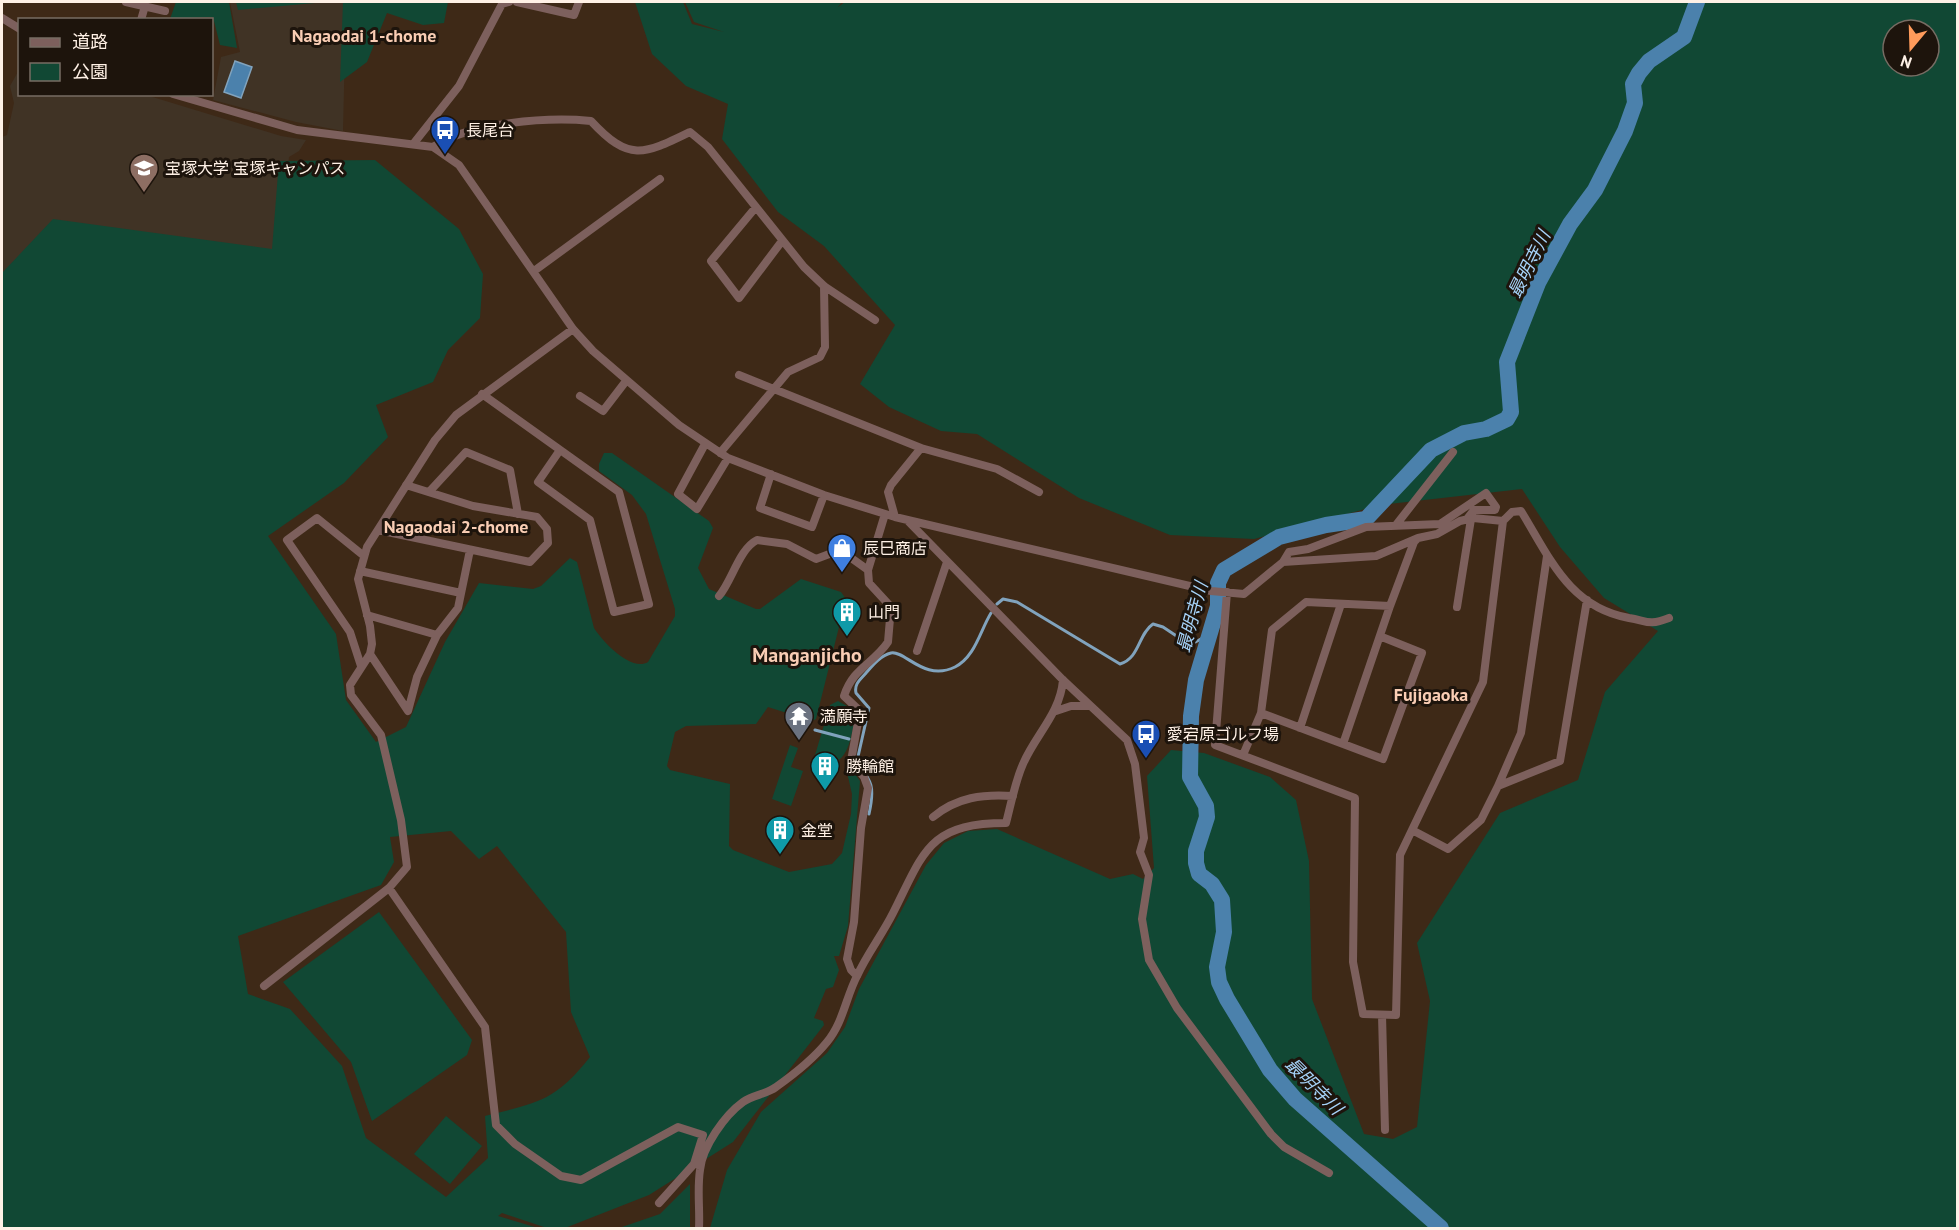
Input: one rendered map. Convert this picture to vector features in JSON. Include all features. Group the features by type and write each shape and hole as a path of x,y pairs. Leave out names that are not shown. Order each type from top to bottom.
{"street":[{"path":"126,2 165,11"},
{"path":"414,143 459,86 502,4 509,2"},
{"path":"517,2 574,15 579,2"},
{"path":"142,18 145,6"},
{"path":"2,18 18,28"},
{"path":"180,96 297,130 433,147 459,165 573,329 626,381 705,444 724,455 771,474 824,495 906,520 1211,591 1244,594 1283,562 1289,552 1308,549 1366,527 1440,524 1486,494 1496,507 1495,510 1474,510 1469,519 1457,607"},
{"path":"433,147 442,141 494,126 560,118 591,121 612,143 631,151 654,149 690,132 708,147 782,241 824,286 875,320"},
{"path":"534,271 660,179"},
{"path":"756,207 711,261 739,298 782,241"},
{"path":"705,444 678,494 697,509 724,455 773,389 788,372 820,357 825,347 824,286"},
{"path":"264,986 389,888 407,867 401,820 381,735 351,695 351,685 370,654 372,644 358,579 364,556 435,440 456,415 573,329"},
{"path":"740,375 921,448 997,469 1039,492"},
{"path":"580,396 603,411 626,381"},
{"path":"482,394 619,492 649,604 614,612 590,520 538,482 560,450"},
{"path":"895,517 888,492 891,485 921,448"},
{"path":"429,492 466,452 510,470 518,513"},
{"path":"1396,525 1453,452"},
{"path":"771,474 760,508 812,527 824,495"},
{"path":"378,530 530,562 548,543 547,529 537,517 473,506 406,485"},
{"path":"1227,592 1215,745 1355,798 1353,962 1363,1014 1396,1015 1400,855 1483,682 1503,521 1512,512 1521,511 1547,555 1575,594 1609,614 1648,625 1669,618"},
{"path":"857,976 851,970 847,959 854,922 861,828 868,788 864,777 851,761 860,711 844,696 859,669 887,644 892,612 890,605 872,589 868,570 885,514"},
{"path":"361,666 350,632 287,540 317,518 364,556"},
{"path":"1283,562 1376,556 1418,538 1437,534 1460,521 1469,519 1503,521"},
{"path":"906,520 1063,680 1127,740 1132,751 1144,838 1140,852 1149,875 1142,919 1149,960 1177,1008 1271,1134 1284,1147 1329,1173"},
{"path":"1343,744 1382,637 1390,606 1418,538"},
{"path":"719,596 729,584 746,549 757,540 787,543 816,559 840,550 868,570"},
{"path":"370,654 408,711 417,677 437,635 458,608 470,550"},
{"path":"1412,830 1448,849 1481,820 1498,786 1521,733 1547,555"},
{"path":"917,651 947,562"},
{"path":"360,571 461,592"},
{"path":"1498,786 1560,760 1587,600"},
{"path":"1243,755 1261,713 1272,630 1306,602 1390,606"},
{"path":"1300,728 1341,604"},
{"path":"367,615 437,635"},
{"path":"1261,713 1383,759 1422,653 1382,637"},
{"path":"699,1228 700,1168 721,1127 745,1101 774,1089 827,1042 838,1025 857,976 893,913 918,862 930,846 958,827 976,823 1006,823 1022,765 1039,734 1056,711 1062,696 1063,680"},
{"path":"1056,711 1071,706 1090,706"},
{"path":"933,817 953,802 992,795 1013,796"},
{"path":"389,888 485,1027 496,1125 515,1144 561,1176 581,1180 678,1127 703,1136 694,1164 659,1203"},
{"path":"1382,1015 1385,1130"}],"shaded area":[{"path":"230,2 346,2 343,131 296,122 213,100 221,57 240,52"},
{"name":"宝塚大学 宝塚キャンパス","path":"18,72 18,96 149,96 281,136 306,140 299,151 289,157 281,254 2,275 2,137 7,135 14,103 10,86"}],"green space":[{"path":"176,2 229,2 237,48 220,45 213,17 170,18"},
{"path":"236,2 315,2 315,3 238,10"},
{"path":"343,2 448,2 444,23 423,25 387,13 367,62 340,82"},
{"path":"635,2 683,2 692,24 724,32 694,22 685,2 842,2 838,7 845,2 1957,2 1957,1228 710,1228 727,1170 761,1112 827,1053 845,1027 859,989 926,865 944,843 968,831 997,829 1110,879 1133,874 1143,879 1154,868 1147,776 1171,750 1204,753 1270,777 1296,800 1309,861 1312,999 1364,1134 1393,1139 1417,1127 1430,1001 1417,943 1500,813 1578,780 1605,692 1658,631 1604,598 1560,547 1522,489 1380,505 1254,539 1170,535 1079,498 977,434 941,431 889,407 860,384 895,325 824,246 778,212 722,139 728,104 686,86 652,54"},
{"path":"375,160 459,229 483,274 480,318 448,350 433,382 376,405 388,437 344,483 268,536 336,634 346,700 376,742 406,727 445,642 479,583 533,589 541,586 570,558 577,562 594,628 598,634 626,659 641,664 648,662 675,616 675,609 646,514 632,495 599,471 599,464 604,453 612,453 709,521 713,528 698,568 709,589 760,609 801,579 841,592 846,599 816,719 812,721 768,707 756,724 686,726 675,732 667,766 670,770 730,784 729,846 733,850 789,872 832,864 842,853 851,814 852,794 846,768 852,770 860,781 848,926 839,956 834,956 839,970 833,987 826,989 814,1018 823,1021 824,1025 733,1142 649,1195 565,1228 547,1228 502,1213 498,1216 538,1228 2,1228 2,273 53,219 272,249 279,161","holes":["451,831 479,859 497,846 566,932 571,1012 590,1057 555,1092 532,1103 485,1116 488,1158 446,1197 366,1138 342,1066 290,1009 248,994 238,936 381,885 394,862 390,837"]},
{"path":"838,701 856,711 847,749 836,762 828,763 817,759 815,755 830,705"},
{"path":"790,745 798,748 791,767 803,771 791,806 772,799"},
{"path":"379,912 472,1040 467,1055 372,1121 351,1062 283,982"},
{"path":"446,1116 482,1146 450,1184 414,1154"},
{"path":"690,1184 690,1228 619,1228 660,1214"}],"water":[{"path":"235,61 252,67 241,98 224,92"}],"waterway":[{"name":"最明寺川","path":"1441,1228 1295,1099 1270,1070 1219,982 1217,967 1224,932 1222,900 1212,884 1199,874 1196,863 1196,851 1207,817 1206,806 1190,777 1191,716 1196,680 1218,606 1218,583 1224,570 1279,537 1326,525 1366,519 1431,450 1464,433 1486,429 1507,419 1511,412 1507,362 1538,283 1570,224 1595,190 1625,131 1635,103 1633,84 1639,73 1649,61 1684,37 1697,2"},
{"path":"997,604 1003,599 1017,602 1120,664 1131,657 1144,634 1153,624 1163,627 1190,645 1210,634"},
{"path":"869,814 872,797 871,785 857,761 869,708 856,693 858,682 877,661 891,653 896,653 934,671 944,671 955,667 968,657 991,613"},
{"path":"815,730 849,739"}],"place":[{"name":"長尾台","path":"445,156"},
{"name":"宝塚大学 宝塚キャンパス","path":"144,194"},
{"name":"辰巳商店","path":"842,574"},
{"name":"山門","path":"847,638"},
{"name":"満願寺","path":"799,742"},
{"name":"愛宕原ゴルフ場","path":"1146,760"},
{"name":"勝輪館","path":"825,792"},
{"name":"金堂","path":"780,856"}],"district":[{"name":"Nagaodai 1-chome","path":"364,35"},
{"name":"Nagaodai 2-chome","path":"456,526"},
{"name":"Manganjicho","path":"807,655"},
{"name":"Fujigaoka","path":"1431,694"}]}
